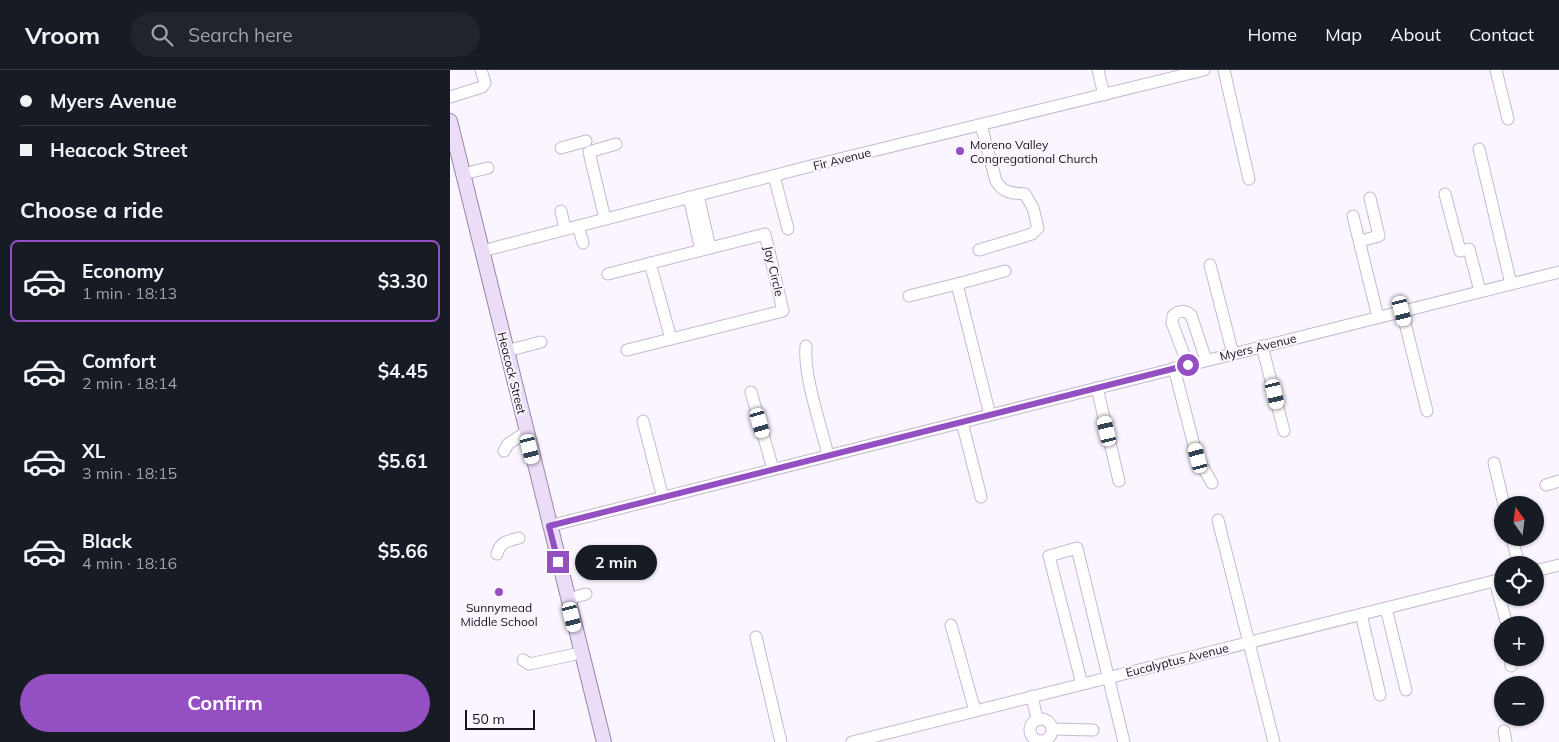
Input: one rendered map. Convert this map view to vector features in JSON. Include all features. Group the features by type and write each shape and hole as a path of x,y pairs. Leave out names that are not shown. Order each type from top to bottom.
{"main road":[{"name":"Heacock Street","path":"450,120 604,742"}],"street":[{"path":"450,97 482,87 485,83 481,70"},
{"path":"1098,70 1104,95"},
{"name":"Fir Avenue","path":"482,250 1204,70"},
{"path":"1224,70 1249,179"},
{"path":"1496,70 1508,119"},
{"path":"979,250 1032,234 1038,228 1033,208 1025,194 1012,194 1000,188 996,181 981,125"},
{"path":"561,148 586,141"},
{"path":"605,219 589,152 616,144"},
{"path":"1479,149 1511,284"},
{"path":"463,174 488,168"},
{"path":"774,176 788,229"},
{"path":"1445,194 1460,251 1469,249 1480,291"},
{"path":"693,196 706,249"},
{"path":"1360,241 1379,236 1370,198"},
{"path":"561,212 565,229"},
{"path":"1353,216 1378,317"},
{"path":"578,226 583,243"},
{"name":"Jay Circle","path":"608,274 765,234 783,311 626,350"},
{"path":"650,263 671,339"},
{"path":"1210,266 1233,354"},
{"path":"909,296 1005,272"},
{"name":"Myers Avenue","path":"549,526 1559,272"},
{"path":"957,284 990,415"},
{"path":"1188,365 1172,323 1173,316 1178,312 1184,311 1191,316 1206,360"},
{"path":"1402,311 1427,411"},
{"path":"506,351 541,342"},
{"path":"806,346 805,356 809,376 828,455"},
{"path":"1262,346 1284,431"},
{"path":"1174,368 1198,458 1212,483"},
{"path":"1097,388 1119,481"},
{"path":"751,392 773,469"},
{"path":"643,421 663,498"},
{"path":"962,422 981,497"},
{"path":"504,451 508,444 526,432"},
{"path":"1494,463 1502,496"},
{"path":"1546,485 1559,481"},
{"path":"1218,520 1274,742"},
{"path":"497,554 498,548 504,542 519,538"},
{"path":"1082,684 1049,556 1077,548 1124,742"},
{"path":"1544,569 1559,565"},
{"name":"Eucalyptus Avenue","path":"852,742 1494,581"},
{"path":"568,599 586,594"},
{"path":"1386,608 1406,690"},
{"path":"1361,614 1380,695"},
{"path":"951,626 975,711"},
{"path":"756,638 781,742"},
{"path":"523,660 529,664 581,653"},
{"path":"1032,696 1037,719"},
{"path":"1037,719 1047,720 1052,729 1048,739 1037,740 1030,732 1031,724 1037,719"},
{"path":"1052,729 1093,730"}],"place":[{"name":"Moreno Valley Congregational Church","path":"960,151"},
{"name":"Sunnymead Middle School","path":"499,592"}],"route":[{"path":"558,562 549,526 1188,365"}]}
